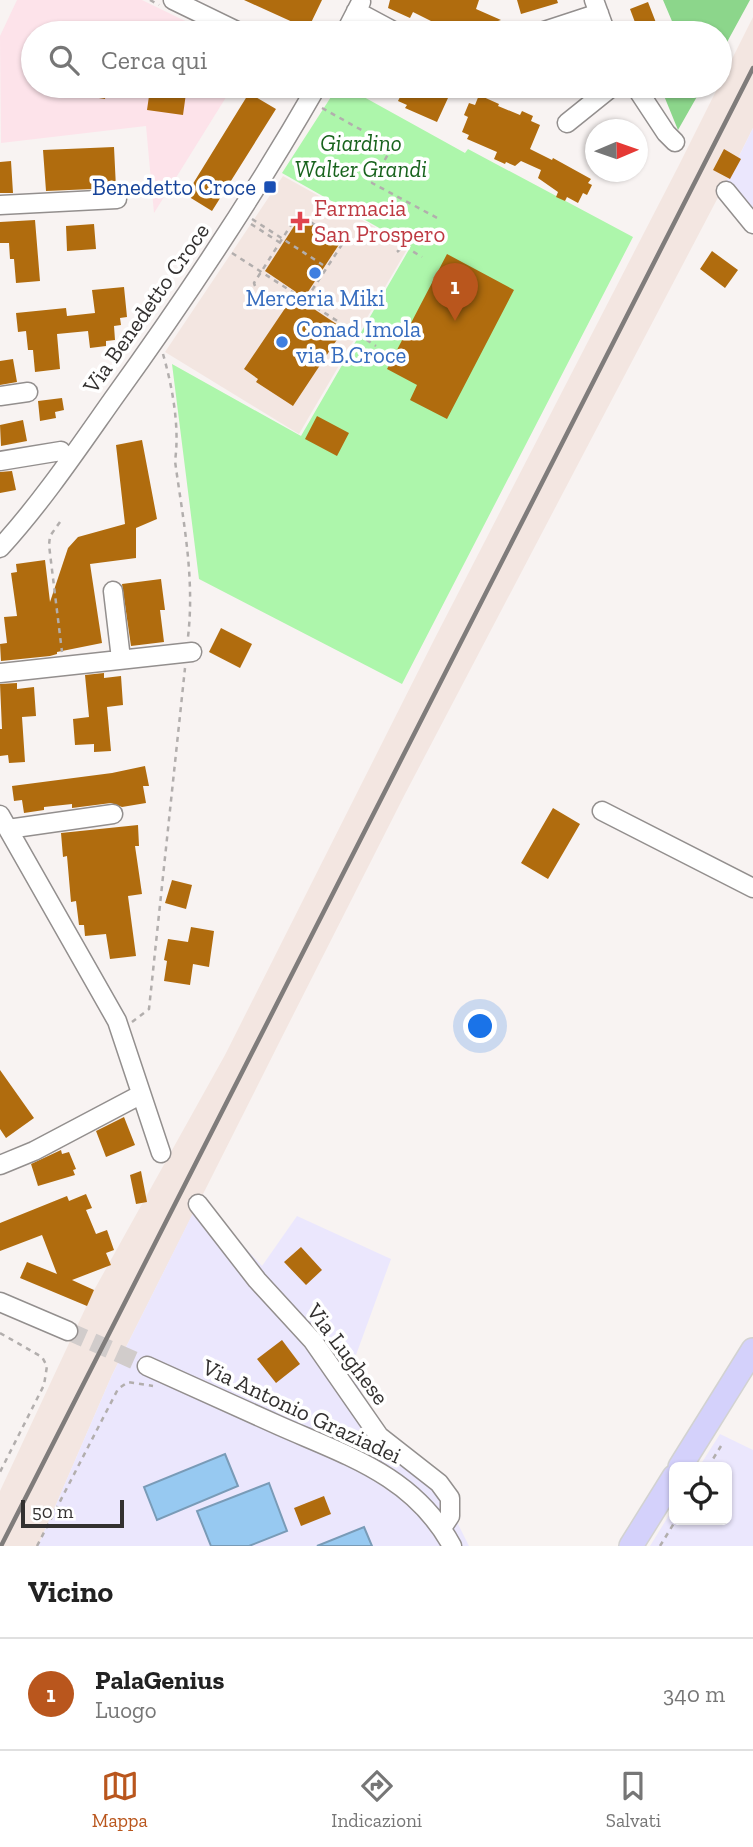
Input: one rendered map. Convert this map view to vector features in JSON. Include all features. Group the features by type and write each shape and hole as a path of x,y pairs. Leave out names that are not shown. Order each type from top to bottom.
{"main road":[{"path":"683,1462 753,1350"},
{"path":"631,1546 669,1485"}],"street":[{"path":"173,0 216,21"},
{"path":"351,21 359,5 381,21"},
{"path":"565,21 596,7"},
{"name":"Via Benedetto Croce","path":"0,548 43,497 157,340 267,173 310,98"},
{"path":"567,123 598,98"},
{"path":"644,98 675,142"},
{"path":"726,191 753,224"},
{"path":"0,205 117,199"},
{"path":"0,396 28,392"},
{"path":"0,461 61,451"},
{"path":"113,591 121,659"},
{"path":"0,673 189,652"},
{"path":"601,811 753,888"},
{"path":"113,814 4,822 117,1021 161,1153"},
{"path":"0,1165 34,1152 140,1095"},
{"name":"Via Lughese","path":"198,1204 257,1280 313,1341 379,1436 439,1483 450,1498 450,1516 442,1528"},
{"path":"0,1301 68,1331"},
{"name":"Via Antonio Graziadei","path":"147,1366 378,1469 426,1509 442,1528 452,1546"}],"path":[{"path":"320,107 392,146 372,183 441,220"},
{"path":"255,286 254,282 298,214 343,243 305,301"},
{"path":"251,218 323,265"},
{"path":"248,222 281,244"},
{"path":"397,252 404,246 422,257"},
{"path":"229,251 376,346"},
{"path":"120,1031 149,1009 189,652 191,569 175,461 177,443 169,376 164,363 165,355 161,351"},
{"path":"60,522 50,536 49,545 64,666"},
{"path":"0,1333 42,1357 47,1366 44,1385 0,1472"},
{"path":"37,1546 118,1389 128,1382 158,1387 169,1376"},
{"path":"711,1462 722,1446"},
{"path":"660,1546 673,1525"}],"shaded area":[{"path":"17,0 142,0 185,21 21,21 21,98 226,98 154,213 146,126 1,143 0,36"},
{"path":"753,17 753,128 405,794 284,1033 112,1375 38,1546 0,1546 0,1491 93,1292 225,1055 436,636 712,98 732,98 732,59"},
{"path":"753,128 753,223 724,186"},
{"path":"283,176 409,246 299,434 165,352"},
{"path":"200,1199 262,1266 297,1216 391,1259 352,1366 369,1414 452,1488 454,1516 469,1546 38,1546 112,1375"},
{"path":"720,1434 753,1450 753,1546 650,1546 669,1515 669,1525 732,1525 732,1462 702,1462"}],"green space":[{"path":"663,0 750,0 732,33 732,21 672,21"},
{"name":"Giardino Walter Grandi","path":"330,98 366,98 465,153 468,149 633,237 402,684 199,579 172,364 301,436 411,246 282,173"},
{"path":"665,98 696,98 678,130"}],"water":[{"path":"225,1454 238,1486 157,1520 144,1487"},
{"path":"269,1483 287,1531 249,1546 211,1546 197,1511"},
{"path":"364,1527 372,1546 317,1546"}],"building":[{"path":"244,0 322,0 312,21 290,21"},
{"path":"390,0 479,0 476,9 501,20 431,21 413,12 410,18 388,8"},
{"path":"517,0 557,0 558,3 521,14"},
{"path":"648,2 655,21 634,21 630,9"},
{"path":"149,98 185,98 183,115 147,110"},
{"path":"246,98 257,98 276,109 212,211 186,195"},
{"path":"400,98 448,98 437,122 405,108 407,105 398,101"},
{"path":"478,98 486,98 520,115 522,111 533,116 531,121 540,125 530,149 585,176 585,182 592,185 587,195 583,193 578,203 567,197 565,201 556,197 558,192 538,178 541,170 521,161 515,166 506,162 505,164 494,159 497,152 467,139 469,135 462,132 468,117 464,115 469,103 475,105"},
{"path":"114,147 116,188 46,191 43,150"},
{"path":"724,149 741,159 730,179 713,170"},
{"path":"11,161 13,193 0,193 0,162"},
{"path":"300,217 340,243 302,301 344,329 293,406 256,382 258,379 244,369 296,292 265,271"},
{"path":"35,220 40,281 16,283 14,259 10,259 9,243 0,243 0,222"},
{"path":"94,224 96,249 67,251 66,226"},
{"path":"712,251 738,270 725,288 700,269"},
{"path":"447,254 514,290 447,419 410,400 417,385 387,369"},
{"path":"124,287 127,317 120,318 121,325 114,326 115,340 106,341 106,346 90,348 88,331 57,334 60,369 35,372 33,350 28,350 26,331 18,332 16,313 66,308 67,316 95,313 92,290"},
{"path":"13,359 17,382 0,385 0,361"},
{"path":"62,398 64,410 55,412 56,418 40,421 38,401"},
{"path":"317,416 349,433 337,456 305,439"},
{"path":"23,420 27,441 1,446 0,425"},
{"path":"142,440 157,519 136,528 136,558 90,564 102,643 57,652 50,656 1,661 0,644 7,643 4,617 17,616 11,573 17,572 16,564 45,560 50,602 68,548 78,537 125,524 116,445"},
{"path":"12,471 16,490 0,493 0,472"},
{"path":"161,579 165,610 160,610 164,642 131,646 122,584"},
{"path":"221,628 252,644 240,668 209,652"},
{"path":"104,673 104,678 121,676 123,705 107,707 111,751 94,752 94,744 75,745 73,719 89,717 85,675"},
{"path":"17,683 17,689 34,687 36,716 22,717 25,762 9,763 8,755 0,756 0,684"},
{"path":"145,766 149,786 143,786 146,803 122,807 111,803 72,808 72,804 44,807 44,810 24,813 22,800 14,801 12,786"},
{"path":"553,808 580,824 548,879 521,863"},
{"path":"138,825 139,846 135,846 142,894 128,896 136,956 110,959 106,934 85,936 84,925 79,925 76,901 71,902 67,856 63,857 61,833"},
{"path":"172,880 192,885 186,909 165,903"},
{"path":"191,927 214,931 209,967 193,964 190,985 164,981 168,939 188,942"},
{"path":"0,1070 34,1118 6,1138 0,1129"},
{"path":"124,1117 135,1145 106,1157 96,1131"},
{"path":"61,1150 62,1154 69,1152 76,1169 73,1170 75,1175 38,1186 31,1164"},
{"path":"141,1171 147,1202 136,1204 130,1175"},
{"path":"86,1194 92,1208 86,1210 96,1234 107,1230 114,1250 106,1253 111,1265 72,1280 94,1290 87,1306 20,1278 27,1262 57,1274 42,1235 0,1251 0,1223 67,1196 69,1201"},
{"path":"301,1247 322,1270 306,1285 284,1262"},
{"path":"282,1340 300,1364 276,1383 257,1359"},
{"path":"324,1496 331,1514 301,1526 294,1508"}],"tunnel":[{"path":"68,1331 147,1366"}],"railway":[{"path":"1,1546 753,68"}],"place":[{"name":"Benedetto Croce","path":"270,187"},
{"name":"Farmacia San Prospero","path":"300,221"},
{"name":"Merceria Miki","path":"315,273"},
{"name":"PalaGenius","path":"455,321"},
{"name":"Conad Imola via B.Croce","path":"282,342"}]}
